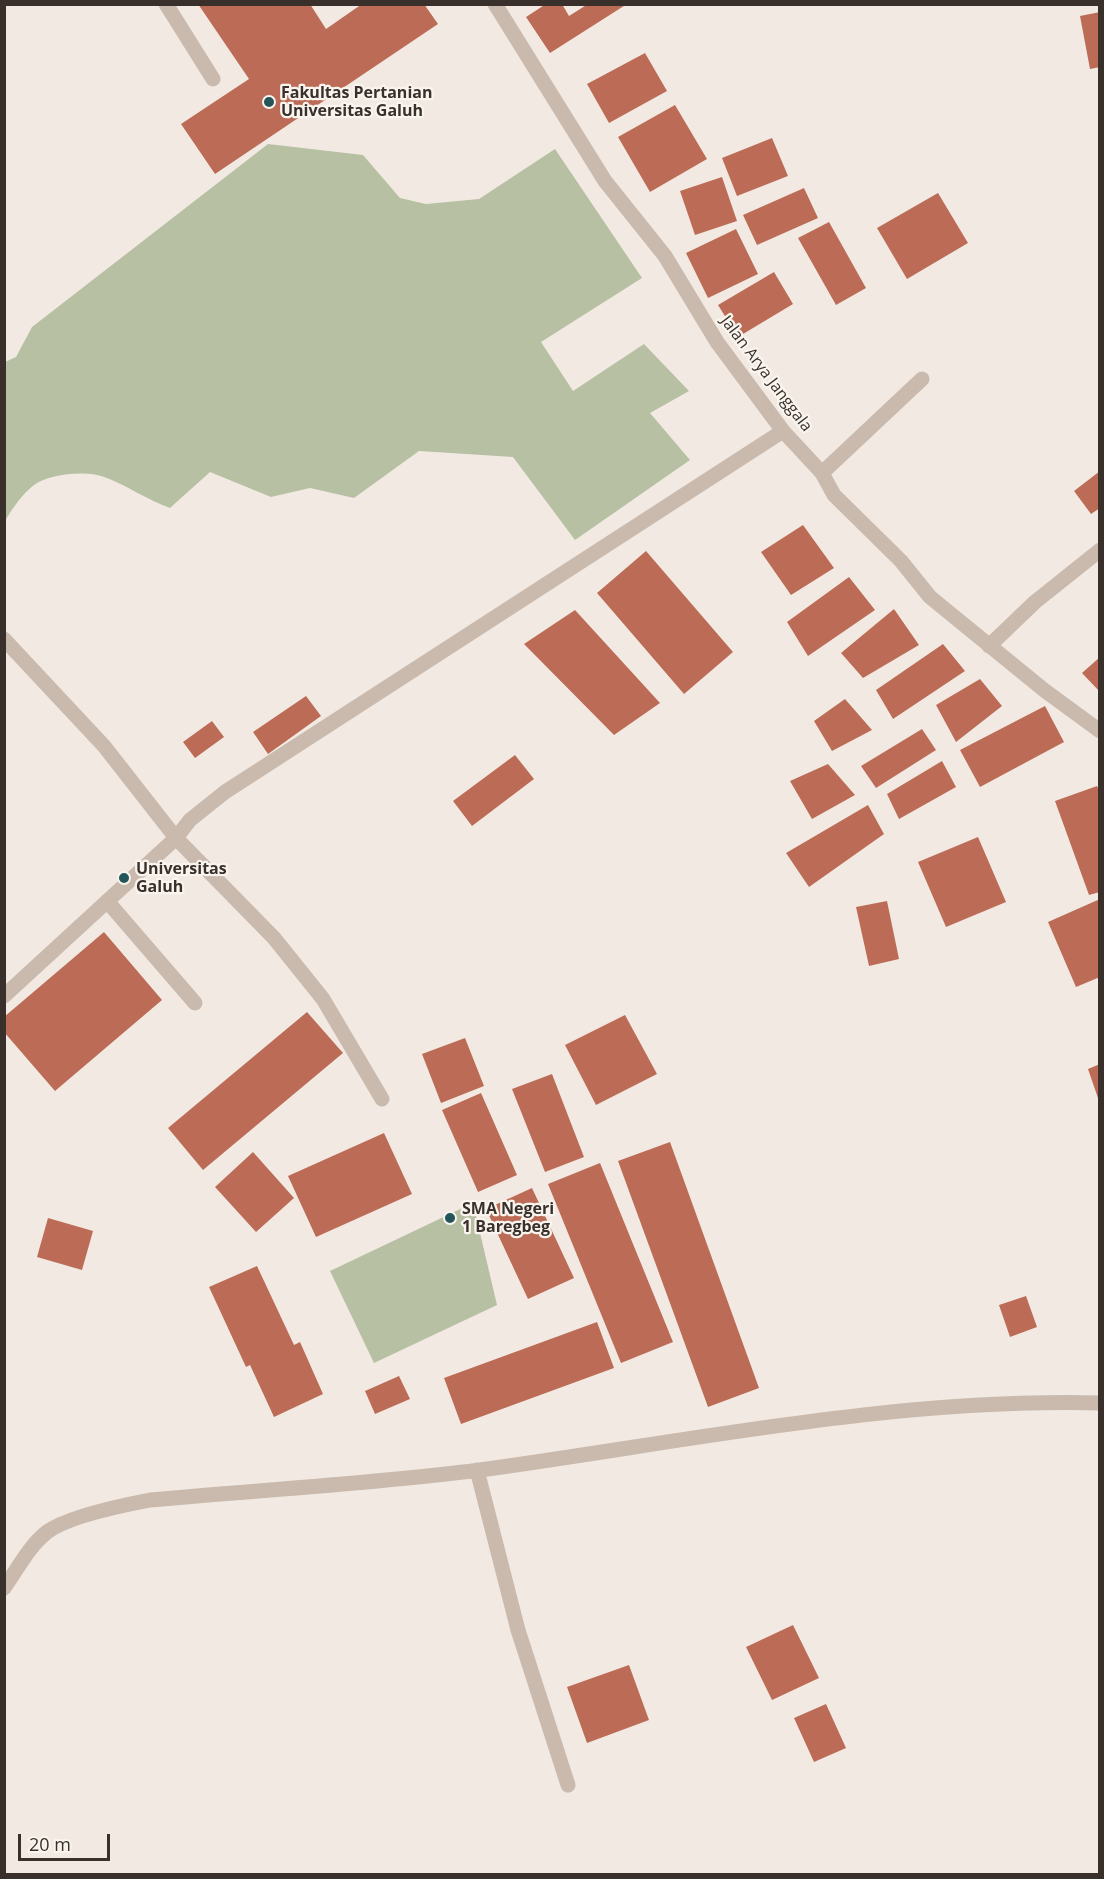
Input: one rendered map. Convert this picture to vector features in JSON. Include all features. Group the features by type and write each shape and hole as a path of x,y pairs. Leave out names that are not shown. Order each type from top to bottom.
{"street":[{"path":"166,4 213,79"},
{"name":"Jalan Arya Janggala","path":"495,4 605,181 665,256 717,342 783,431 822,472 834,495 901,561 930,597 989,646 1100,731"},
{"path":"822,472 922,379"},
{"path":"4,996 176,838 190,820 225,792 783,431"},
{"path":"989,646 1035,602 1100,550"},
{"path":"4,639 104,746 176,838 274,938 316,990 382,1099"},
{"path":"107,901 195,1003"},
{"path":"4,1588 37,1542 48,1531 124,1505 150,1500 477,1470 857,1415 1023,1401 1100,1403"},
{"path":"477,1470 518,1630 568,1785"}],"green space":[{"path":"268,144 363,155 400,198 426,204 479,199 555,149 642,278 541,342 573,391 644,344 689,391 650,413 690,460 575,540 513,457 419,451 354,498 310,488 271,497 210,472 170,508 107,478 90,474 60,475 34,485 5,521 5,362 16,357 32,327"},
{"path":"473,1203 497,1305 374,1363 330,1271"}],"building":[{"name":"Fakultas Pertanian Universitas Galuh","path":"198,4 310,4 326,29 362,4 424,4 438,24 215,174 181,124 249,79"},
{"path":"546,4 562,4 569,16 588,4 627,4 550,53 526,17"},
{"path":"1100,12 1100,67 1090,69 1080,16"},
{"path":"645,53 667,91 609,123 587,84"},
{"path":"675,105 707,159 650,192 618,137"},
{"path":"772,138 788,176 737,196 722,158"},
{"path":"722,177 737,221 695,235 680,191"},
{"path":"804,188 818,218 757,245 743,215"},
{"path":"938,193 968,243 907,279 877,228"},
{"path":"829,222 866,288 836,305 798,238"},
{"path":"736,229 758,274 708,298 686,253"},
{"path":"774,272 793,304 738,337 718,305"},
{"path":"1100,471 1100,508 1091,514 1074,491"},
{"path":"803,525 834,568 791,595 761,552"},
{"path":"646,551 733,652 684,694 597,593"},
{"path":"849,577 875,610 808,656 787,622"},
{"path":"894,609 919,645 863,678 841,653"},
{"path":"575,610 660,703 614,735 524,644"},
{"path":"943,644 965,671 893,719 876,690"},
{"path":"1100,657 1100,692 1082,673"},
{"path":"980,679 1002,706 956,742 936,705"},
{"path":"306,696 321,716 268,754 253,732"},
{"path":"845,699 872,730 832,751 814,721"},
{"path":"1045,706 1064,742 980,787 960,750"},
{"path":"212,721 224,737 195,758 183,742"},
{"path":"922,729 936,750 876,788 861,766"},
{"path":"515,755 534,779 472,826 453,801"},
{"path":"942,761 956,787 899,819 887,794"},
{"path":"828,764 855,795 812,819 790,781"},
{"path":"1097,786 1100,793 1100,892 1089,895 1055,801"},
{"path":"868,805 884,834 809,887 786,853"},
{"path":"978,837 1006,902 946,927 918,862"},
{"path":"1100,899 1100,977 1076,987 1048,922"},
{"path":"887,901 899,959 869,966 856,907"},
{"path":"104,932 162,1000 55,1091 4,1032 4,1017"},
{"path":"307,1012 343,1053 203,1170 168,1128"},
{"path":"625,1015 657,1074 596,1105 565,1045"},
{"path":"465,1038 484,1086 441,1103 422,1054"},
{"path":"1100,1064 1100,1101 1099,1101 1088,1069"},
{"path":"552,1074 584,1157 545,1172 512,1089"},
{"path":"481,1093 517,1175 478,1192 442,1110"},
{"path":"384,1133 412,1194 316,1237 288,1176"},
{"path":"670,1142 759,1388 708,1407 618,1161"},
{"path":"253,1152 294,1198 256,1232 215,1187"},
{"path":"600,1163 673,1342 621,1363 548,1184"},
{"path":"532,1188 574,1278 528,1299 486,1209"},
{"path":"48,1218 93,1231 82,1270 37,1257"},
{"path":"257,1266 294,1345 300,1342 323,1394 274,1417 250,1365 246,1367 209,1287"},
{"path":"1026,1296 1037,1327 1010,1337 999,1305"},
{"path":"597,1322 614,1368 461,1424 444,1378"},
{"path":"399,1376 410,1399 375,1414 365,1391"},
{"path":"793,1625 819,1678 772,1700 746,1647"},
{"path":"629,1665 649,1720 587,1743 567,1687"},
{"path":"826,1704 846,1748 814,1762 794,1718"}],"place":[{"name":"Fakultas Pertanian Universitas Galuh","path":"269,102"},
{"name":"Universitas Galuh","path":"124,878"},
{"name":"SMA Negeri 1 Baregbeg","path":"450,1218"}]}
